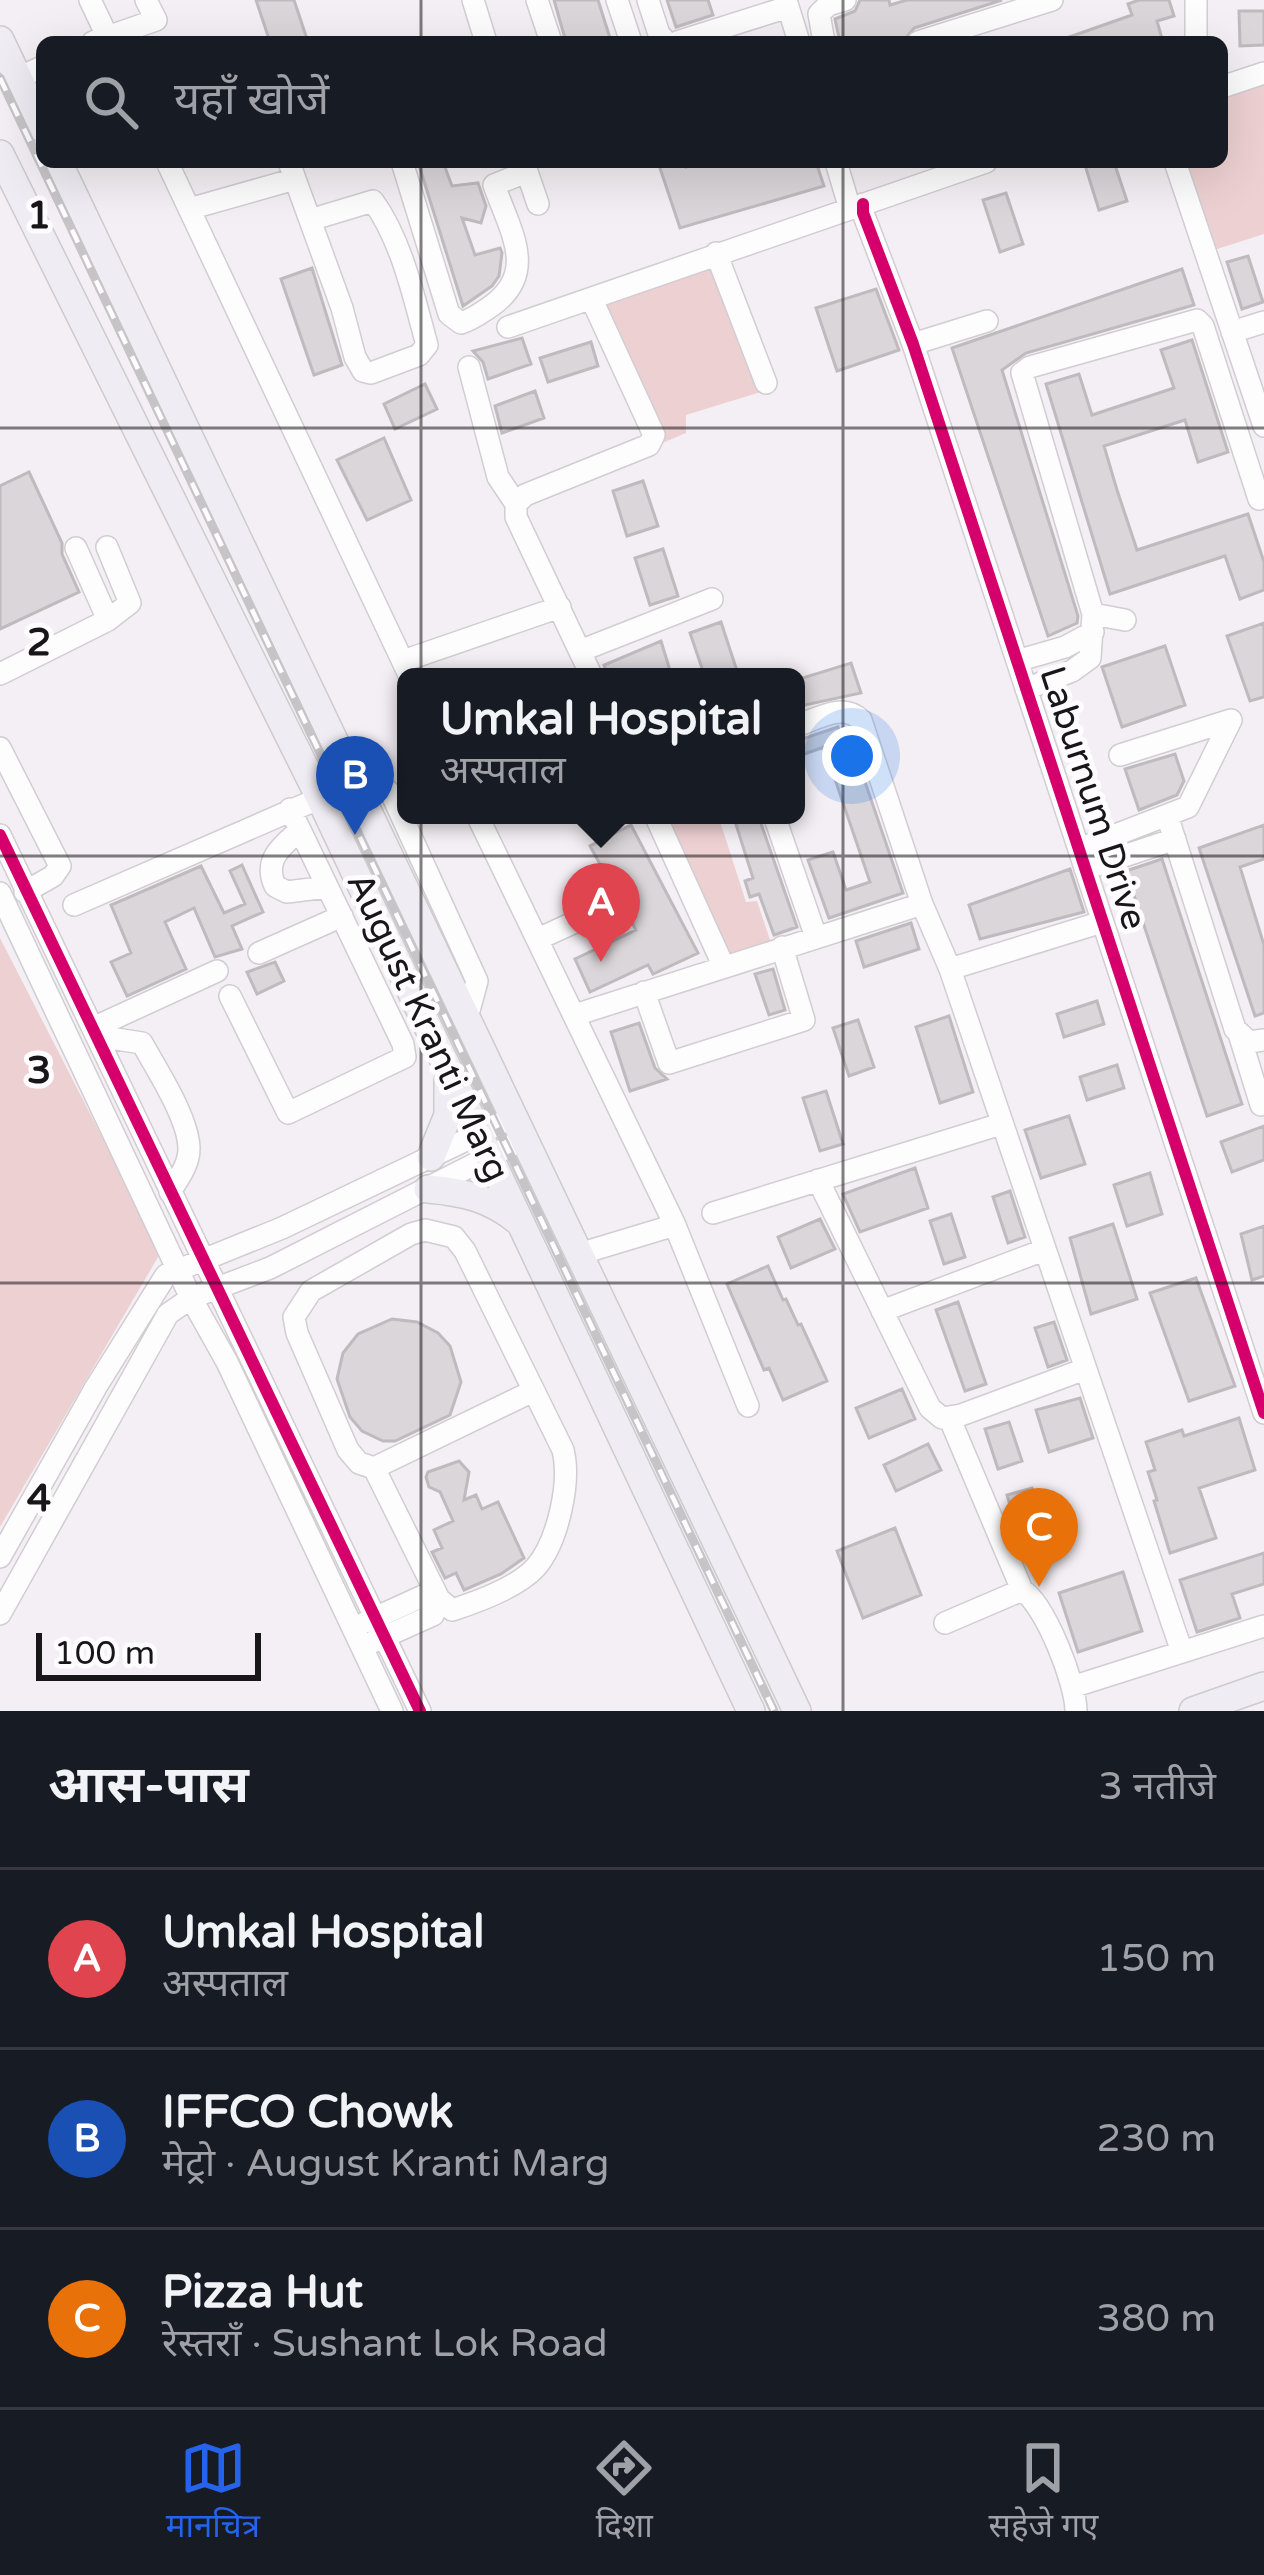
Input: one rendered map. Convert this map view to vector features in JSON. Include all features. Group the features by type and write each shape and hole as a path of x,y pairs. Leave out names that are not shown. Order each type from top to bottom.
{"main road":[{"path":"0,40 30,72"},
{"name":"August Kranti Marg","path":"0,154 320,797 751,1711"},
{"name":"August Kranti Marg","path":"61,168 797,1711"},
{"path":"431,1157 448,1115 440,1052"},
{"path":"428,1189 462,1192 489,1202 521,1224"},
{"path":"1193,1711 1264,1686"}],"street":[{"path":"90,0 102,36"},
{"path":"538,0 549,36"},
{"path":"617,0 629,36"},
{"path":"648,0 661,36"},
{"path":"823,36 819,14 828,5 845,0"},
{"path":"937,36 1052,0"},
{"path":"1196,0 1196,36"},
{"path":"480,2 485,36"},
{"path":"694,36 787,3 797,36"},
{"path":"114,36 153,21"},
{"path":"1228,84 1264,73"},
{"path":"169,168 406,668"},
{"path":"404,168 449,314 461,323 497,302 513,286 519,270 517,250 488,168"},
{"path":"494,185 523,168"},
{"path":"525,168 538,204"},
{"name":"Laburnum Drive","path":"839,168 863,213 913,344 1264,1412"},
{"path":"508,327 969,168"},
{"path":"1177,168 1264,427"},
{"path":"189,209 292,171 363,371 371,373 418,355 427,344 414,295 373,201 310,220"},
{"path":"716,253 766,382"},
{"path":"516,504 525,495 649,445 653,435 592,300"},
{"path":"1026,689 1072,671 1090,658 1093,623 1022,373 1197,320 1203,326 1259,499"},
{"path":"913,344 987,321"},
{"path":"1232,332 1264,322"},
{"path":"470,367 498,477 516,504 516,517 588,668"},
{"path":"0,674 108,620 130,603 107,547"},
{"path":"76,548 108,620"},
{"path":"580,651 712,599"},
{"path":"408,668 560,607"},
{"path":"1017,662 1065,647 1093,623 1125,620"},
{"path":"805,723 843,710 861,721 1182,1652"},
{"path":"1082,859 1188,807 1231,720 1120,754"},
{"path":"0,748 60,866 53,876 25,892"},
{"path":"320,797 295,819 270,864 274,886 286,892 328,887"},
{"path":"1167,815 1262,1105"},
{"path":"295,819 403,1043 404,1057"},
{"path":"74,905 295,819"},
{"path":"481,824 538,939 572,984 575,1015 675,1225 748,1406"},
{"path":"659,824 723,965"},
{"path":"777,824 816,937"},
{"path":"0,835 218,1288 370,1632 392,1711"},
{"path":"1082,859 1175,839"},
{"path":"0,893 190,1298 370,1632 420,1711"},
{"path":"575,1015 922,904"},
{"path":"259,952 342,916"},
{"path":"538,939 586,917"},
{"path":"950,969 1102,922"},
{"path":"644,992 669,1063 804,1020 782,947"},
{"path":"96,1035 217,971"},
{"path":"230,996 288,1113 404,1057 440,1052"},
{"path":"96,1035 142,1043 167,1088 189,1148 184,1169 170,1192"},
{"path":"1240,1037 1249,1042 1264,1040"},
{"path":"713,1213 1001,1124"},
{"path":"0,1614 168,1314 190,1298 270,1268 428,1189 484,1145 519,1128"},
{"path":"0,1557 141,1312 177,1268 282,1228 431,1157 484,1145"},
{"path":"818,1180 930,1408 942,1418 1085,1369"},
{"path":"579,1254 675,1225"},
{"path":"435,1601 457,1610 535,1568 566,1491 568,1472 563,1450 465,1251 454,1237 439,1232 411,1234 311,1291 294,1317 348,1450 359,1463 374,1468 533,1391"},
{"path":"883,1311 1044,1250"},
{"path":"950,1417 1022,1590 1035,1598 1072,1687 1076,1711"},
{"path":"370,1632 435,1614 435,1601 374,1468"},
{"path":"945,1622 1022,1590"},
{"path":"1072,1687 1264,1626"}],"shaded area":[{"path":"1264,79 1264,234 1211,251 1184,168 1228,168 1228,91"},
{"path":"714,259 764,391 686,415 686,433 660,444 599,302"},
{"path":"666,824 721,824 746,902 757,901 771,943 727,957"},
{"path":"0,938 161,1252 0,1527"}],"building":[{"path":"256,0 294,0 306,36 268,36"},
{"path":"554,0 598,0 609,36 564,36"},
{"path":"667,0 708,0 713,15 676,27"},
{"path":"860,0 889,0 890,5 907,0 1002,0 914,28 908,36 839,36 835,19 855,11"},
{"path":"1169,0 1174,16 1157,21 1161,36 1072,36 1132,15 1128,4"},
{"path":"1239,11 1264,11 1264,45 1240,46"},
{"path":"420,168 445,168 452,186 478,183 486,206 481,223 462,218 475,255 500,248 502,253 499,276 492,286 463,306"},
{"path":"660,168 818,168 824,186 680,228"},
{"path":"1086,168 1116,168 1127,201 1099,210"},
{"path":"1006,193 1023,244 1000,252 983,200"},
{"path":"1248,256 1263,302 1242,309 1227,262"},
{"path":"312,268 342,365 314,375 281,279"},
{"path":"1182,269 1194,305 1026,353 1002,370 1078,616 1077,623 1048,636 952,348"},
{"path":"876,289 899,350 837,371 816,308"},
{"path":"522,338 531,364 488,379 483,362 473,351"},
{"path":"1192,340 1228,452 1198,462 1185,420 1104,446 1137,550 1248,514 1264,562 1264,590 1240,599 1225,556 1110,594 1046,384 1079,374 1092,415 1174,388 1161,350"},
{"path":"591,342 598,366 548,382 540,358"},
{"path":"425,384 437,409 395,429 384,404"},
{"path":"535,391 544,418 502,433 495,406"},
{"path":"384,438 411,500 367,520 337,460"},
{"path":"29,472 79,592 0,629 0,486"},
{"path":"643,481 658,526 627,536 613,491"},
{"path":"663,549 678,596 650,605 635,558"},
{"path":"721,622 736,668 702,668 690,633"},
{"path":"1264,623 1264,697 1250,701 1227,636"},
{"path":"661,641 669,668 605,668"},
{"path":"1165,646 1185,705 1122,727 1102,667"},
{"path":"851,663 861,693 805,705 805,677"},
{"path":"838,727 849,764 857,762 864,779 903,893 829,918 808,860 833,852 846,890 870,882 824,747 805,754 805,738"},
{"path":"1175,754 1184,781 1177,795 1139,810 1125,769"},
{"path":"736,824 761,824 797,927 774,935 759,894 750,897 745,881 753,878"},
{"path":"631,825 698,953 653,974 648,965 590,992 575,959 636,930 590,846"},
{"path":"1264,825 1264,859 1240,867 1264,945 1264,1013 1255,1016 1199,848"},
{"path":"1162,859 1242,1104 1207,1116 1126,871"},
{"path":"242,865 263,912 232,926 242,949 215,957 194,908 165,922 186,969 127,996 111,962 131,953 111,905 201,866 224,913 245,904 230,871"},
{"path":"1070,869 1084,912 980,939 969,905"},
{"path":"911,923 919,949 864,967 856,941"},
{"path":"275,962 284,981 257,994 247,972"},
{"path":"773,969 785,1010 769,1015 755,974"},
{"path":"1097,1001 1104,1024 1064,1037 1057,1014"},
{"path":"949,1016 973,1092 940,1103 916,1027"},
{"path":"858,1020 874,1067 849,1076 833,1028"},
{"path":"639,1023 655,1068 667,1079 630,1091 611,1032"},
{"path":"1117,1065 1124,1088 1087,1100 1080,1077"},
{"path":"826,1091 843,1144 820,1151 803,1098"},
{"path":"1069,1116 1085,1164 1041,1178 1025,1130"},
{"path":"1264,1126 1264,1160 1232,1172 1221,1142"},
{"path":"915,1168 928,1208 860,1232 843,1194"},
{"path":"1150,1173 1162,1214 1127,1226 1114,1185"},
{"path":"1010,1191 1025,1237 1008,1243 993,1197"},
{"path":"951,1214 965,1257 944,1264 930,1221"},
{"path":"820,1219 835,1249 791,1268 778,1237"},
{"path":"1113,1224 1137,1299 1091,1314 1070,1238"},
{"path":"1264,1226 1264,1276 1252,1280 1241,1234"},
{"path":"768,1266 827,1381 783,1400 769,1368 764,1370 727,1284"},
{"path":"1196,1278 1235,1386 1189,1401 1150,1293"},
{"path":"958,1302 986,1384 965,1391 936,1310"},
{"path":"392,1319 417,1322 438,1333 450,1346 461,1382 450,1415 395,1441 383,1441 362,1431 350,1417 337,1379 343,1353 358,1334"},
{"path":"1054,1322 1067,1360 1048,1367 1035,1328"},
{"path":"902,1389 915,1419 869,1438 856,1408"},
{"path":"1080,1398 1093,1438 1049,1452 1036,1410"},
{"path":"1239,1418 1255,1470 1199,1488 1216,1538 1170,1553 1154,1501 1148,1472 1155,1470 1146,1442 1182,1430 1184,1436"},
{"path":"1009,1422 1022,1461 998,1469 985,1429"},
{"path":"928,1444 941,1470 896,1491 884,1465"},
{"path":"459,1461 469,1472 464,1500 476,1495 482,1509 498,1502 524,1558 464,1590 456,1573 445,1578 432,1552 442,1548 434,1530 453,1521 440,1492 429,1487 426,1477 428,1472"},
{"path":"1032,1488 1045,1529 1019,1536 1007,1495"},
{"path":"895,1528 921,1595 863,1618 837,1551"},
{"path":"1264,1553 1264,1584 1232,1594 1240,1618 1197,1632 1180,1580"},
{"path":"1123,1572 1142,1631 1078,1652 1059,1593"}],"railway":[{"path":"0,78 36,154"},
{"path":"43,168 774,1711"}],"cycle path":[{"path":"863,204 1264,1413"},
{"path":"0,835 420,1711"}],"place":[{"name":"IFFCO Chowk","path":"355,835"},
{"name":"Umkal Hospital","path":"601,962"},
{"name":"Pizza Hut","path":"1039,1587"}]}
